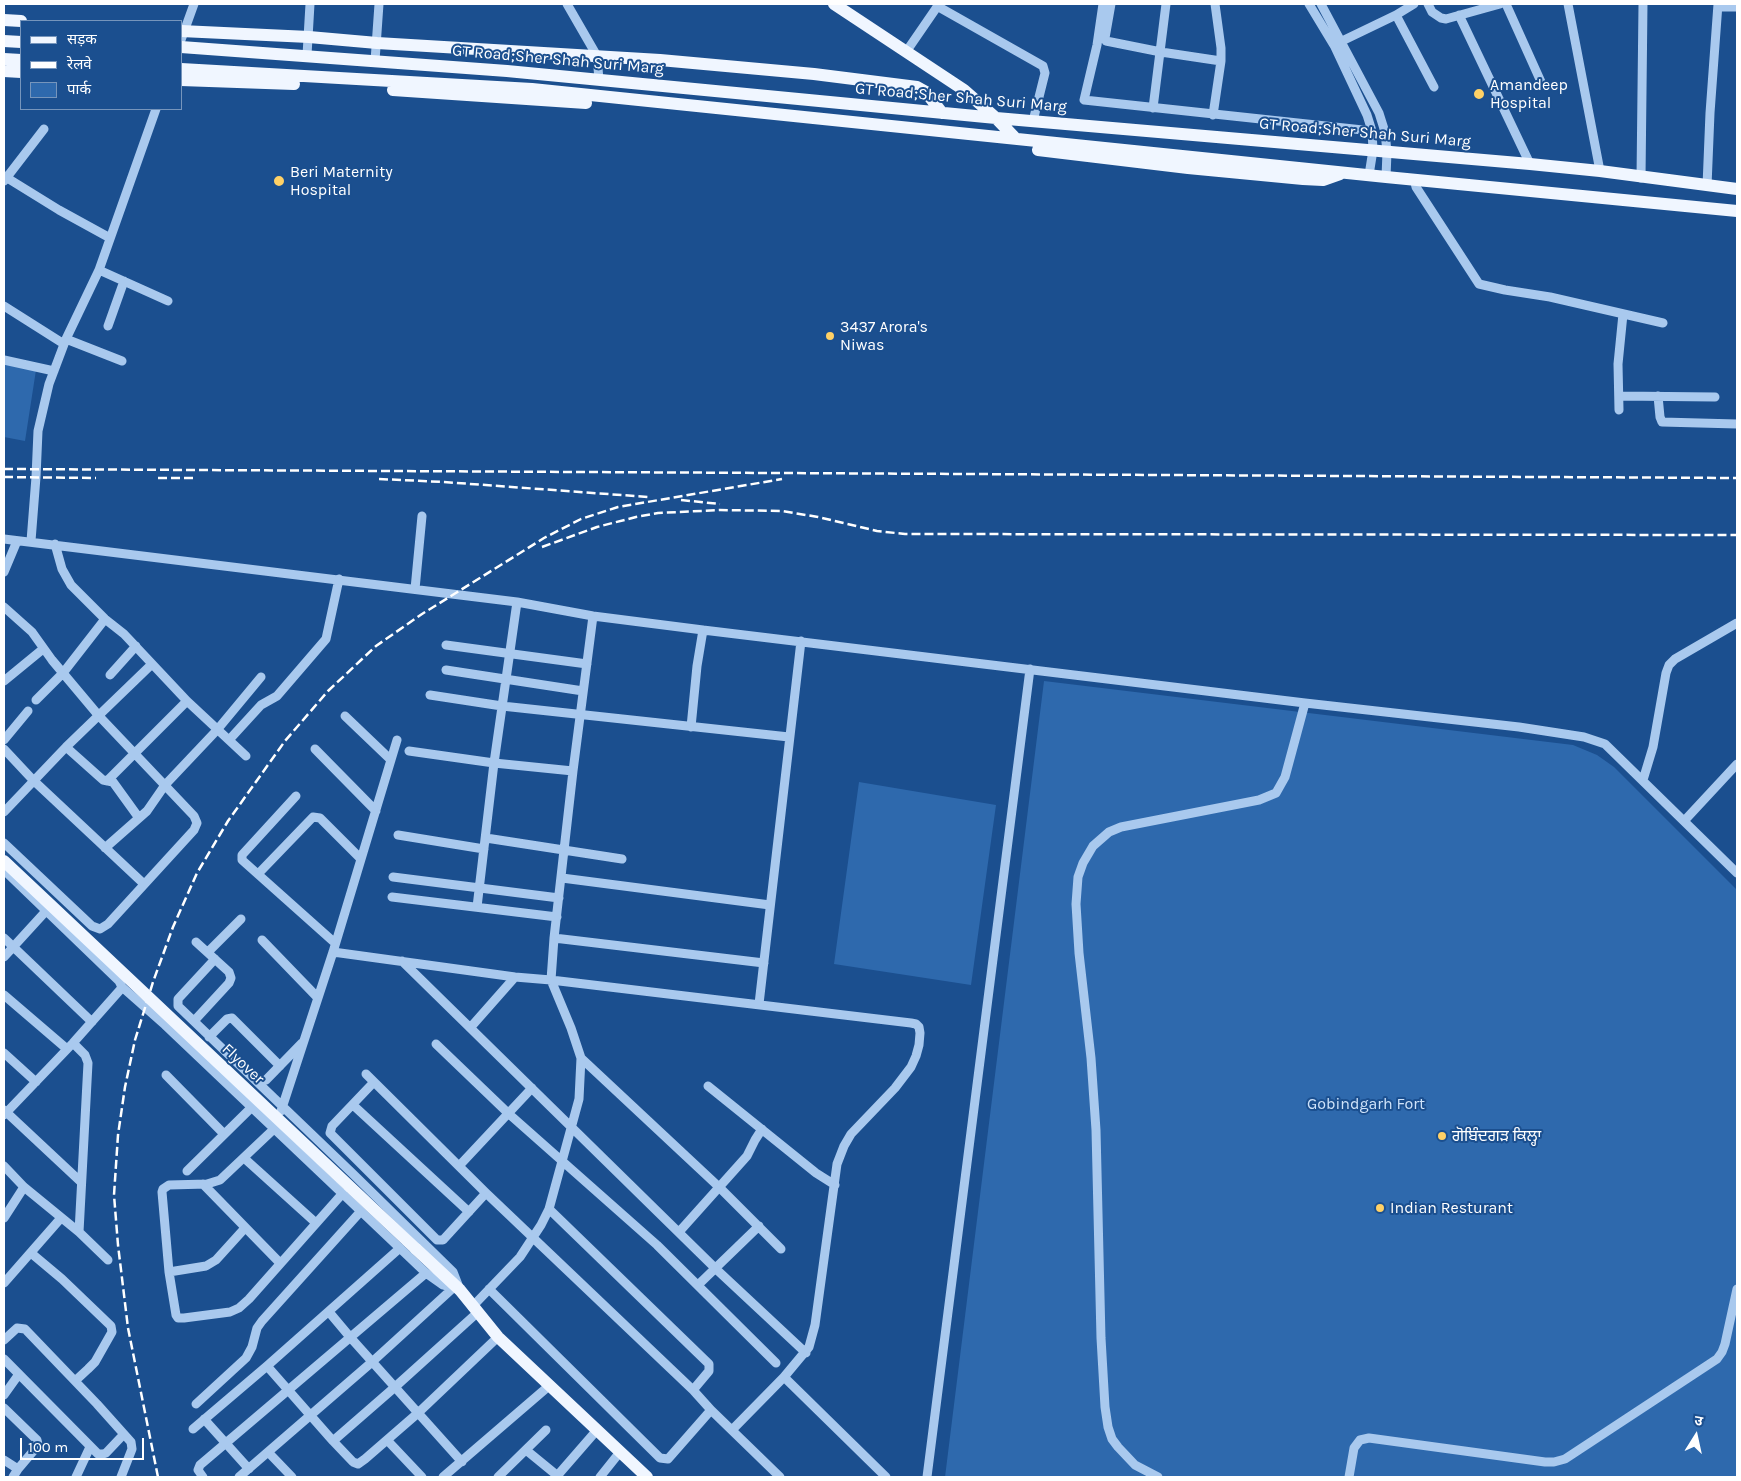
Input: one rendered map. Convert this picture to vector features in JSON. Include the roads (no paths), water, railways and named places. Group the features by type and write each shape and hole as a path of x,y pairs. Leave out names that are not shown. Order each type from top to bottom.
{"main road":[{"path":"834,4 964,90 996,118 1016,139"},
{"path":"4,20 20,21"},
{"path":"182,34 309,37 376,43 597,56 814,74 917,87 926,92 942,113"},
{"path":"4,41 20,42"},
{"name":"GT Road;Sher Shah Suri Marg","path":"182,47 307,55 599,80 996,118 1530,164 1737,189"},
{"path":"4,59 20,60"},
{"name":"GT Road;Sher Shah Suri Marg","path":"182,69 532,89 1386,177 1737,210"},
{"path":"4,71 20,72"},
{"path":"182,80 329,85 588,103 972,142 1188,168 1303,179 1323,180 1344,172"},
{"name":"Flyover","path":"4,861 416,1248 456,1289 498,1337 647,1477"}],"street":[{"path":"182,34 194,4"},
{"path":"307,55 310,4"},
{"path":"375,61 380,4"},
{"path":"567,4 597,56 599,80"},
{"path":"1103,4 1097,44 1084,100 1372,131"},
{"path":"1111,4 1106,41 1221,61"},
{"path":"1153,108 1166,4"},
{"path":"1213,115 1221,61 1215,4"},
{"path":"1369,175 1373,150 1372,131 1367,115 1335,47 1311,7 1322,4 1379,112 1385,132 1387,152 1386,177"},
{"path":"1342,41 1396,15 1414,4"},
{"path":"1428,4 1432,12 1446,19 1500,4"},
{"path":"1506,4 1542,84"},
{"path":"1568,4 1600,171"},
{"path":"1641,178 1643,4"},
{"path":"906,52 938,5 1044,66 1045,73 1034,121"},
{"path":"1707,186 1718,5 1737,7"},
{"path":"1396,15 1434,87"},
{"path":"1459,15 1530,164"},
{"path":"31,541 38,431 49,384 65,342 99,270 156,110"},
{"path":"44,129 5,178 110,238"},
{"path":"1414,179 1416,186 1479,284 1550,297 1664,323"},
{"path":"99,270 168,301"},
{"path":"108,326 124,281"},
{"path":"4,306 65,342 122,361"},
{"path":"1619,410 1618,364 1623,314"},
{"path":"4,360 54,371"},
{"path":"1619,396 1715,397"},
{"path":"1658,396 1662,422 1737,424"},
{"path":"415,589 422,516"},
{"path":"4,539 517,602 593,616 703,630 1519,727 1584,737 1605,744 1685,820 1737,873"},
{"path":"4,572 17,541"},
{"path":"55,544 66,577 71,585 105,619 120,630 136,646 187,702 246,756"},
{"path":"229,740 261,705 277,696 326,639 339,579"},
{"path":"477,908 494,763 517,602"},
{"path":"4,608 27,628 99,716 194,816 197,823 194,830 108,924 100,929 92,926 4,843"},
{"path":"333,1441 395,1387 474,1310 489,1289 520,1257 535,1238 549,1208 579,1099 580,1058 571,1028 551,980 573,771 593,616"},
{"path":"36,700 63,673 105,619"},
{"path":"1643,780 1653,747 1666,673 1669,666 1675,659 1737,623"},
{"path":"691,727 697,666 703,630"},
{"path":"759,1004 801,641"},
{"path":"446,645 587,664"},
{"path":"110,674 136,646"},
{"path":"5,679 43,649"},
{"path":"4,812 66,747 152,664"},
{"path":"927,1477 1030,669"},
{"path":"446,670 583,691"},
{"path":"105,848 147,812 164,786 217,730 260,678"},
{"path":"430,695 502,706 789,737"},
{"path":"107,781 187,702"},
{"path":"1158,1477 1135,1465 1118,1447 1112,1439 1108,1427 1105,1407 1101,1338 1096,1130 1091,1058 1079,952 1076,904 1078,877 1083,863 1094,846 1109,832 1121,827 1259,800 1276,793 1285,777 1305,703"},
{"path":"5,737 28,711"},
{"path":"345,716 391,760"},
{"path":"343,1193 239,1308 230,1312 178,1318 169,1272 163,1189 170,1185 202,1184 220,1180 275,1128 305,1040 397,740"},
{"path":"66,747 103,780 113,782 139,818"},
{"path":"4,749 33,780 144,884"},
{"path":"315,749 376,811"},
{"path":"409,751 494,763 573,771"},
{"path":"1685,820 1737,764"},
{"path":"296,796 242,855 242,860 258,873 334,947 402,961 515,977 759,1004 916,1024 920,1030 916,1056 911,1067 895,1088 851,1134 837,1164 812,1342 806,1353 732,1430"},
{"path":"258,873 310,819 316,816 360,858"},
{"path":"398,835 484,849"},
{"path":"486,838 622,859"},
{"path":"4,870 122,987 166,1025 426,1273 443,1285 456,1289"},
{"path":"394,877 559,898"},
{"path":"562,878 770,905"},
{"path":"392,897 557,917"},
{"path":"4,957 46,911"},
{"path":"208,952 241,919"},
{"path":"75,939 92,926"},
{"path":"4,938 92,1022"},
{"path":"554,938 764,964"},
{"path":"262,940 318,998"},
{"path":"194,1021 230,981 229,972 196,942"},
{"path":"215,959 177,1002 178,1006 453,1272 456,1289"},
{"path":"402,961 716,1269 806,1353"},
{"path":"470,1028 515,977"},
{"path":"81,1182 5,1113 70,1046 122,987"},
{"path":"4,995 70,1046 86,1055 88,1063 79,1232"},
{"path":"209,1037 228,1019 232,1018 280,1066"},
{"path":"266,1080 305,1040"},
{"path":"436,1044 509,1114 656,1244 776,1363"},
{"path":"4,1053 36,1082"},
{"path":"580,1058 719,1187 781,1249"},
{"path":"366,1074 486,1193 693,1390 780,1477"},
{"path":"166,1076 224,1134"},
{"path":"374,1082 332,1126 330,1133 437,1240 443,1240 486,1193"},
{"path":"708,1086 816,1173 835,1185"},
{"path":"460,1166 532,1088"},
{"path":"354,1105 468,1212"},
{"path":"187,1171 252,1107"},
{"path":"679,1232 748,1156 754,1140 762,1129"},
{"path":"244,1158 316,1223"},
{"path":"4,1166 24,1187 79,1232 108,1260"},
{"path":"202,1184 280,1263"},
{"path":"4,1218 24,1187"},
{"path":"549,1208 709,1364 710,1371 693,1390"},
{"path":"196,1404 246,1358 252,1347 254,1334 262,1321 361,1211"},
{"path":"4,1283 61,1218"},
{"path":"698,1285 758,1226"},
{"path":"169,1272 201,1267 216,1260 245,1228"},
{"path":"193,1429 268,1366 400,1248"},
{"path":"31,1253 62,1279 111,1326 112,1332 95,1362 75,1380"},
{"path":"203,1477 198,1467 426,1273"},
{"path":"239,1477 456,1289"},
{"path":"489,1289 660,1458 668,1458 711,1410"},
{"path":"1348,1477 1354,1448 1360,1440 1369,1438 1545,1462 1565,1459 1717,1359 1725,1344 1737,1289"},
{"path":"329,1312 462,1462"},
{"path":"6,1335 17,1328 25,1329 75,1380 131,1442 132,1449 121,1477"},
{"path":"268,1366 333,1441 353,1462 358,1464 418,1413 498,1337"},
{"path":"4,1359 98,1454 103,1454 124,1434"},
{"path":"4,1395 19,1374"},
{"path":"784,1377 886,1477"},
{"path":"443,1477 550,1385"},
{"path":"4,1408 38,1444 13,1477"},
{"path":"204,1419 249,1469"},
{"path":"501,1476 546,1430"},
{"path":"526,1450 558,1476 597,1430"},
{"path":"387,1440 422,1477"},
{"path":"76,1477 90,1447"},
{"path":"268,1452 287,1476"},
{"path":"600,1477 620,1452"},
{"path":"4,1460 18,1469"}],"railway":[{"path":"4,469 1737,478"},
{"path":"4,477 96,478"},
{"path":"158,478 193,478"},
{"path":"379,479 648,497"},
{"path":"158,1477 128,1328 118,1245 114,1195 118,1135 125,1087 135,1040 153,982 173,927 197,873 228,821 285,741 328,691 376,646 422,614 544,538 581,519 618,507 782,479"},
{"path":"681,500 720,504"},
{"path":"542,547 597,527 636,517 658,513 720,510 782,511 818,517 877,531 905,534 1737,535"}],"place":[{"name":"Amandeep Hospital","path":"1479,94"},
{"name":"Beri Maternity Hospital","path":"279,181"},
{"name":"3437 Arora's Niwas","path":"830,336"},
{"name":"ਗੋਬਿੰਦਗੜ ਕਿਲ੍ਹਾ","path":"1442,1136"},
{"name":"Indian Resturant","path":"1380,1208"}],"park label":[{"name":"Gobindgarh Fort","path":"1366,1104"}]}
